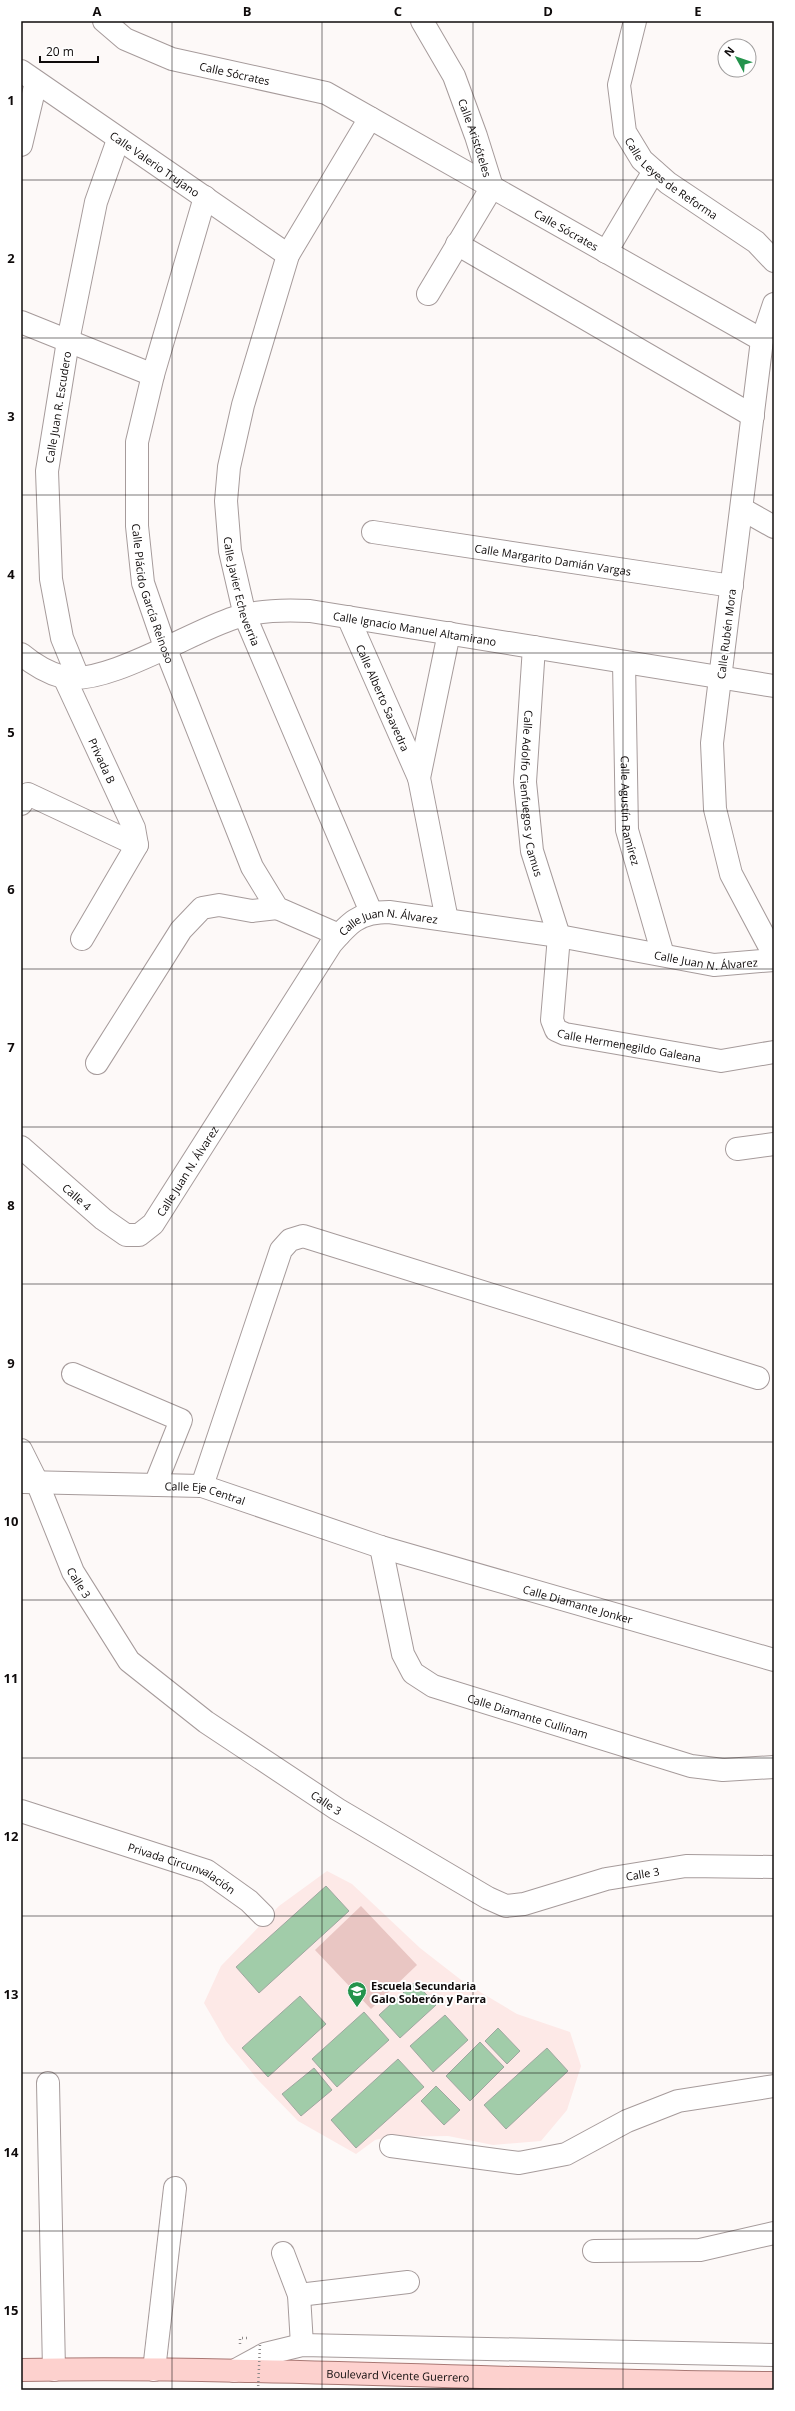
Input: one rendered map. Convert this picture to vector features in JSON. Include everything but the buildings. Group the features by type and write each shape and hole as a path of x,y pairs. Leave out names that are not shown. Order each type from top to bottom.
{"main road":[{"name":"Boulevard Vicente Guerrero","path":"21,2370 234,2371 647,2382 774,2383"}],"street":[{"name":"Calle Sócrates","path":"104,21 125,39 172,59 326,93 762,340"},
{"name":"Calle Aristóteles","path":"422,21 454,76 476,136 492,187 428,294"},
{"name":"Calle Leyes de Reforma","path":"635,21 619,85 625,132 642,160 654,171 756,242 774,261"},
{"path":"21,145 28,77"},
{"name":"Calle Valerio Trujano","path":"28,77 288,255"},
{"path":"288,255 370,118"},
{"name":"Calle Juan R. Escudero","path":"71,677 51,579 47,471 68,341 96,202 118,140"},
{"path":"606,252 654,171"},
{"name":"Calle Plácido García Reinoso","path":"205,197 153,375 137,442 137,526 143,583 165,647 252,867 277,908"},
{"path":"458,244 753,416"},
{"name":"Calle Javier Echeverria","path":"288,255 243,406 229,467 226,501 230,551 246,616 371,912"},
{"name":"Calle Rubén Mora","path":"774,304 762,340 712,743 715,808 731,874 774,955"},
{"path":"21,322 153,375"},
{"path":"742,509 774,526"},
{"name":"Calle Margarito Damián Vargas","path":"373,532 732,586"},
{"name":"Calle Ignacio Manuel Altamirano","path":"71,677 107,673 234,618 275,610 310,611 774,686"},
{"name":"Calle Alberto Saavedra","path":"348,617 419,778 447,920"},
{"name":"Calle Alberto Saavedra","path":"419,778 449,634"},
{"name":"Calle Adolfo Cienfuegos y Camus","path":"534,647 525,782 532,851 558,936"},
{"path":"21,654 35,665 71,677"},
{"name":"Calle Agustín Ramírez","path":"624,662 627,830 663,956"},
{"name":"Privada B","path":"71,677 134,828 137,845"},
{"path":"21,804 28,794 137,845 82,940"},
{"path":"97,1063 181,930 202,908 219,905 252,911 277,908 339,935"},
{"name":"Calle Juan N. Álvarez","path":"139,1235 153,1224 339,935 356,918 371,912 447,920 558,936 714,965 774,960"},
{"name":"Calle Hermenegildo Galeana","path":"558,936 552,1020 556,1030 565,1034 721,1061 774,1052"},
{"path":"737,1149 774,1144"},
{"name":"Calle 4","path":"21,1146 103,1219 126,1234 139,1235"},
{"path":"202,1486 281,1250 290,1240 303,1236 758,1378"},
{"path":"73,1374 181,1420 155,1485"},
{"name":"Calle 3","path":"21,1450 29,1482 73,1572 129,1661 206,1722 311,1792 488,1898 506,1906 524,1904 606,1879 686,1866 774,1867"},
{"name":"Calle Eje Central","path":"29,1482 202,1486 381,1547"},
{"name":"Calle Diamante Jonker","path":"381,1547 774,1660"},
{"name":"Calle Diamante Cullinam","path":"381,1547 403,1654 414,1673 433,1686 691,1766 723,1770 774,1767"},
{"name":"Privada Circunvalación","path":"21,1811 207,1871 249,1901 263,1915"},
{"path":"48,2083 54,2370"},
{"path":"391,2146 519,2163 566,2154 626,2122 678,2102 774,2086"},
{"path":"154,2370 175,2188"},
{"path":"594,2251 700,2250 774,2233"},
{"path":"283,2253 299,2295 302,2345"},
{"path":"299,2295 408,2282"},
{"path":"234,2371 265,2354 302,2345 774,2355"}],"path":[{"path":"258,2390 260,2344"}],"shaded area":[{"name":"Escuela Secundaria Galo Soberón y Parra","path":"327,1871 352,1884 420,1948 465,1983 517,2014 570,2032 581,2066 567,2110 541,2141 493,2145 448,2136 389,2137 375,2140 356,2154 298,2121 258,2080 226,2041 204,2003 221,1966 279,1906"},
{"path":"361,1906 417,1965 371,2009 315,1950"}],"place":[{"name":"Escuela Secundaria Galo Soberón y Parra","path":"357,2008"}]}
